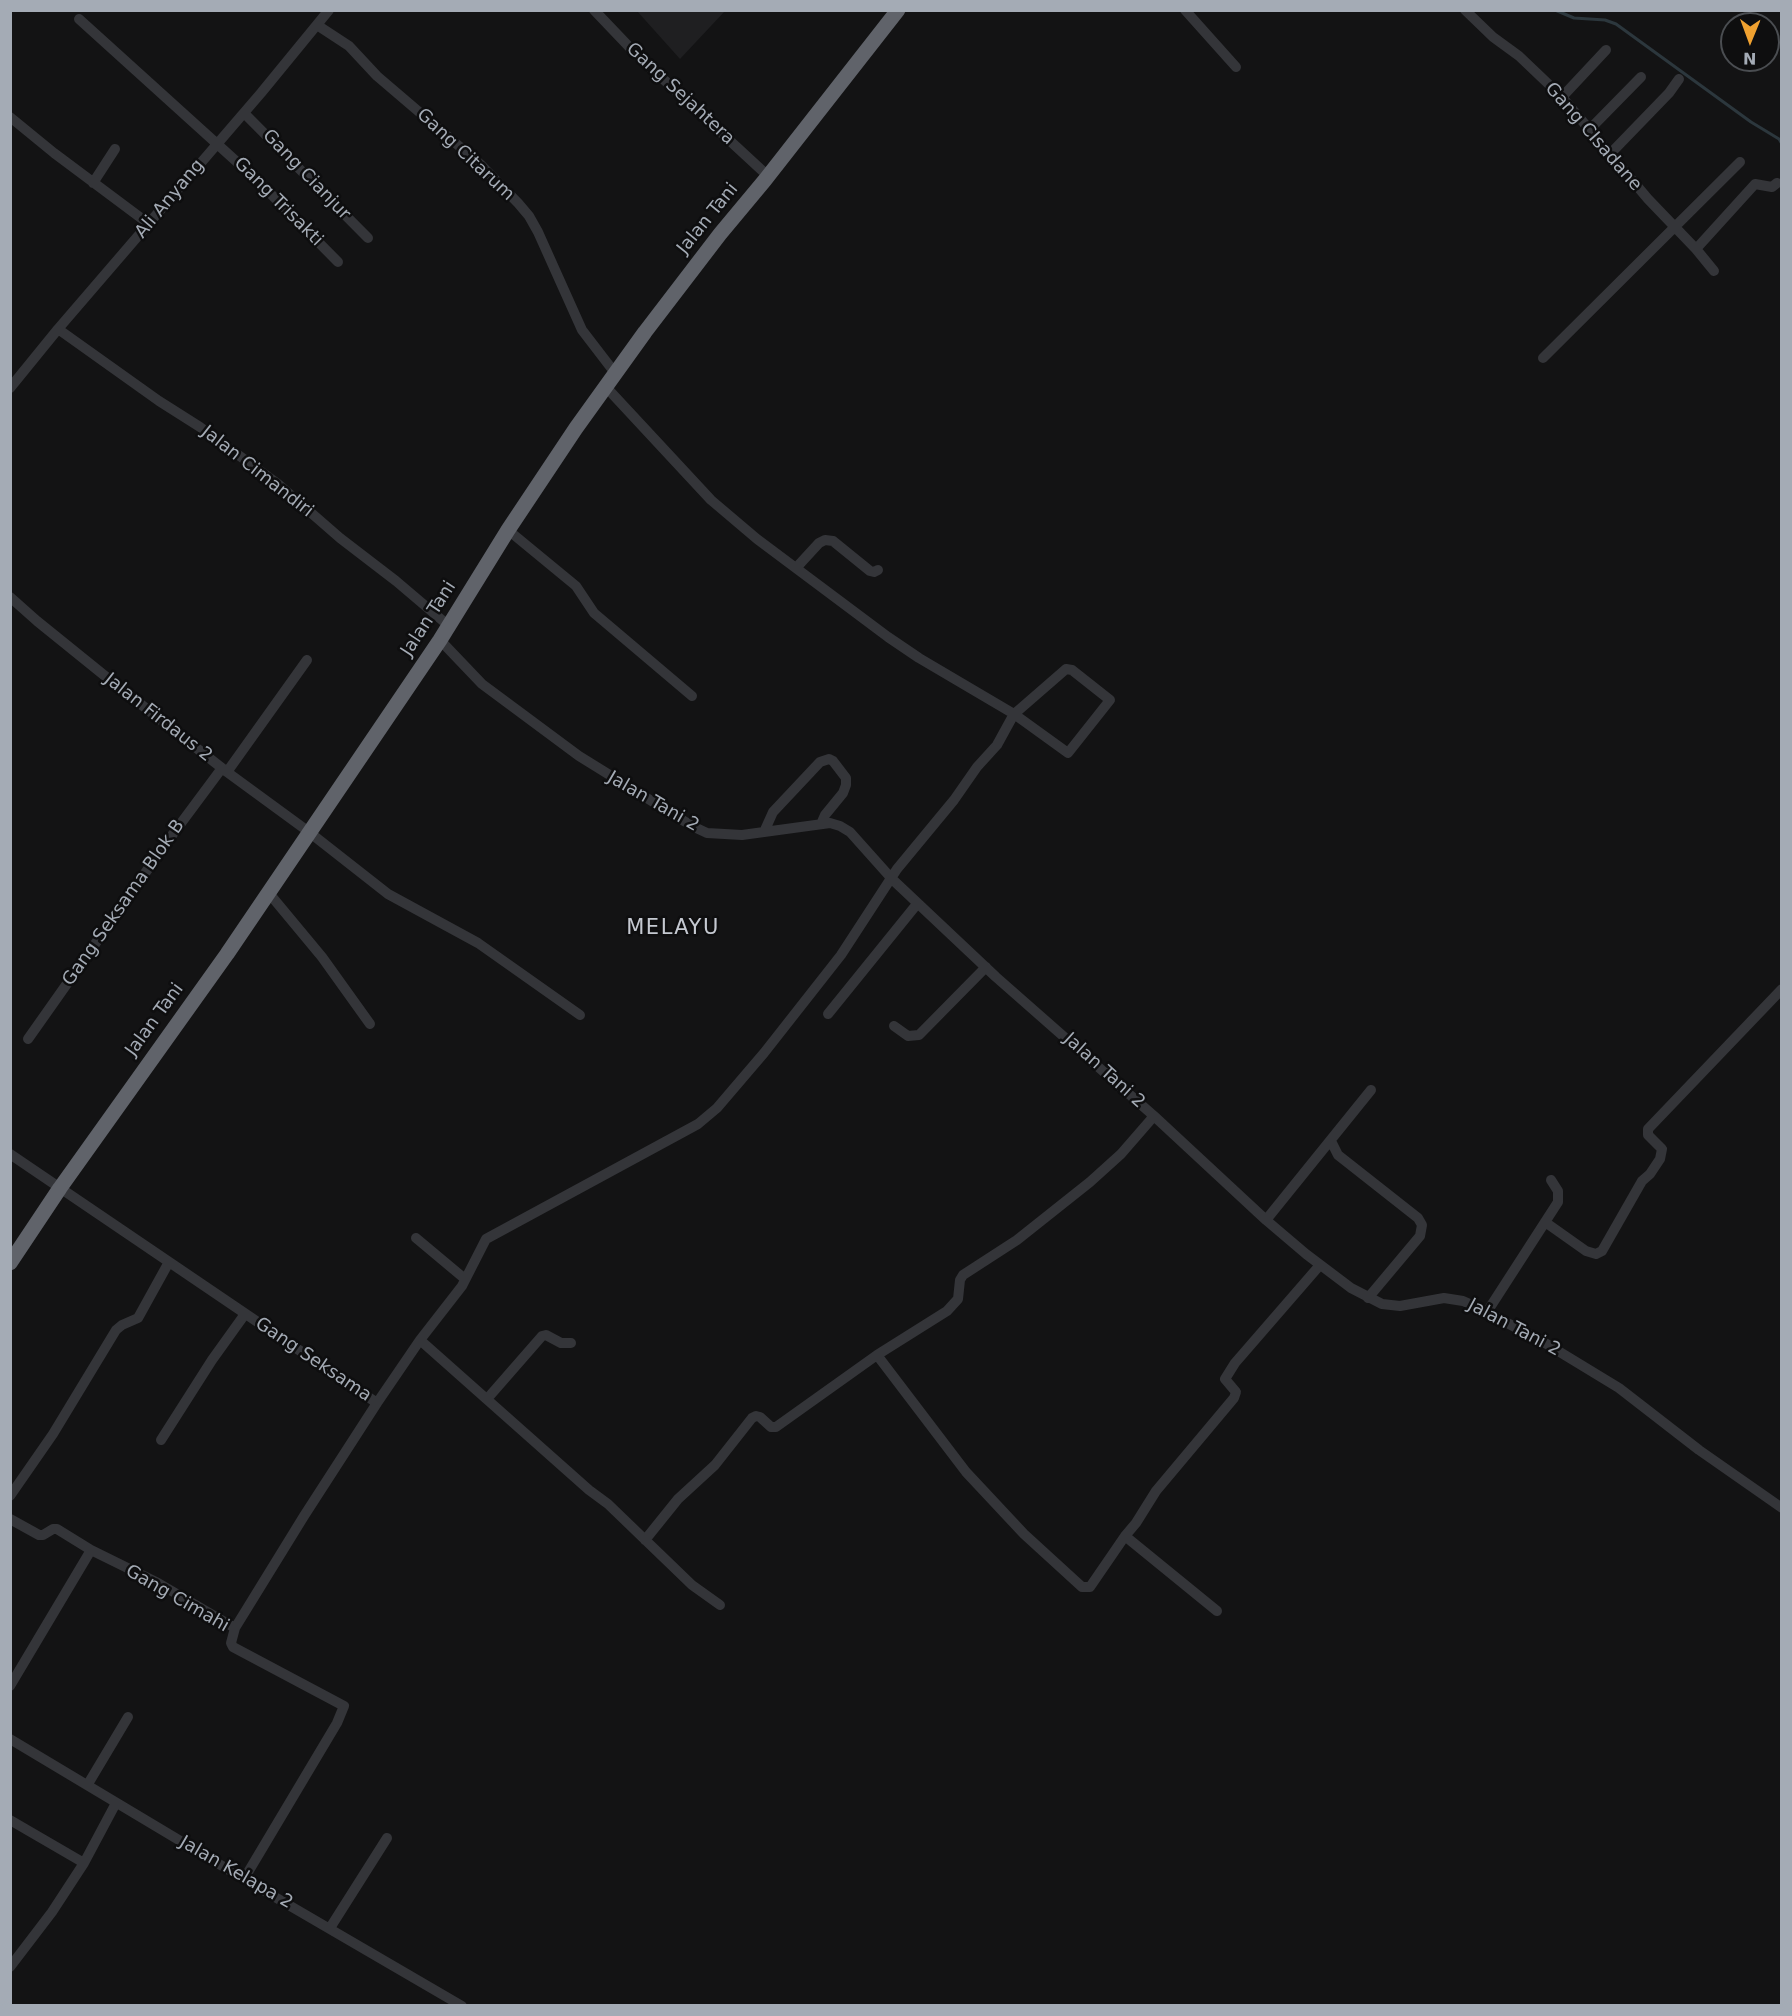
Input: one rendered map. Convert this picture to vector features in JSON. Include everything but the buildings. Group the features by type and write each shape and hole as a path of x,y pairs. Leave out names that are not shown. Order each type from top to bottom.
{"highway":[{"name":"Jalan Tani","path":"10,1263 440,640 508,530 615,373 720,234 898,10"}],"street":[{"name":"Ali Anyang","path":"10,388 329,10"},
{"name":"Gang Sejahtera","path":"594,10 635,53 768,176"},
{"path":"1185,10 1236,67"},
{"name":"Gang CIsadane","path":"1465,10 1493,37 1519,56 1562,97 1647,199 1696,249 1714,271"},
{"name":"Gang Trisakti","path":"79,19 258,181 338,262"},
{"name":"Gang Citarum","path":"317,25 349,46 377,76 487,171 523,210 538,232 582,330 615,373"},
{"path":"1562,97 1606,50"},
{"path":"1589,129 1641,77"},
{"path":"1610,154 1669,93 1679,79"},
{"name":"Gang Cianjur","path":"244,112 368,238"},
{"path":"10,117 149,224"},
{"path":"93,183 115,149"},
{"path":"1543,358 1740,162"},
{"path":"1696,249 1755,184 1772,187 1777,183"},
{"name":"Jalan Cimandiri","path":"58,329 278,484 340,538 449,626"},
{"path":"377,1403 465,1279 486,1239 698,1124 717,1108 834,964 897,869 997,745 1014,714 1066,669 1072,670 1110,700 1068,753 1014,714 919,658 796,568 711,500 606,387"},
{"path":"508,530 576,586 594,613 692,696"},
{"path":"796,568 819,543 829,540 870,571 878,570"},
{"name":"Jalan Firdaus 2","path":"10,597 92,666 388,894 478,943 580,1015"},
{"name":"Jalan Tani 2","path":"440,640 482,684 579,756 692,826 707,833 742,836 830,823 850,832 917,904 986,967 1154,1116 1266,1220 1351,1288 1382,1304 1400,1306 1444,1298 1463,1301 1487,1312 1545,1343 1619,1388 1699,1450 1782,1508"},
{"name":"Gang Seksama Blok B","path":"28,1039 167,842 225,770 307,660"},
{"path":"764,832 773,812 820,762 829,759 833,760 846,778 846,785 821,824"},
{"path":"268,892 322,957 370,1024"},
{"path":"828,1014 917,904"},
{"path":"894,1026 908,1036 919,1035 986,967"},
{"path":"1545,1222 1586,1251 1596,1254 1602,1251 1642,1181 1660,1159 1662,1149 1648,1135 1648,1129 1782,989"},
{"path":"1266,1220 1371,1090"},
{"path":"645,1540 678,1499 715,1465 752,1418 758,1416 771,1427 776,1427 877,1354 925,1326 955,1304 960,1295 960,1280 963,1275 1017,1240 1090,1182 1129,1145 1154,1116"},
{"path":"1331,1141 1338,1155 1418,1218 1422,1225 1420,1236 1368,1298"},
{"name":"Gang Seksama","path":"10,1154 377,1403 235,1628"},
{"path":"1487,1312 1558,1202 1558,1191 1551,1180"},
{"path":"416,1238 465,1279"},
{"path":"10,1496 58,1425 117,1330 122,1325 138,1318 169,1262"},
{"path":"877,1354 966,1472 1024,1534 1082,1587 1090,1587 1142,1515 1156,1491 1234,1398 1236,1392 1225,1379 1235,1363 1320,1265"},
{"path":"161,1440 212,1360 245,1314"},
{"path":"487,1399 542,1336 546,1335 561,1342 571,1343"},
{"path":"420,1340 608,1504 692,1585 720,1605"},
{"name":"Gang Cimahi","path":"10,1519 39,1535 57,1529 91,1550 158,1583 235,1628 231,1643 233,1647 344,1706 337,1723 244,1879"},
{"path":"1125,1536 1217,1611"},
{"path":"10,1686 91,1550"},
{"path":"88,1784 128,1718"},
{"name":"Jalan Kelapa 2","path":"10,1739 462,2006"},
{"path":"10,1967 52,1912 84,1863 116,1803"},
{"path":"10,1820 84,1863"},
{"path":"330,1928 387,1838"}],"shaded area":[{"path":"637,11 725,11 680,59"}],"waterway":[{"path":"1555,10 1574,18 1605,20 1616,24 1751,122 1779,139 1782,144"}],"district":[{"name":"MELAYU","path":"673,929"}]}
